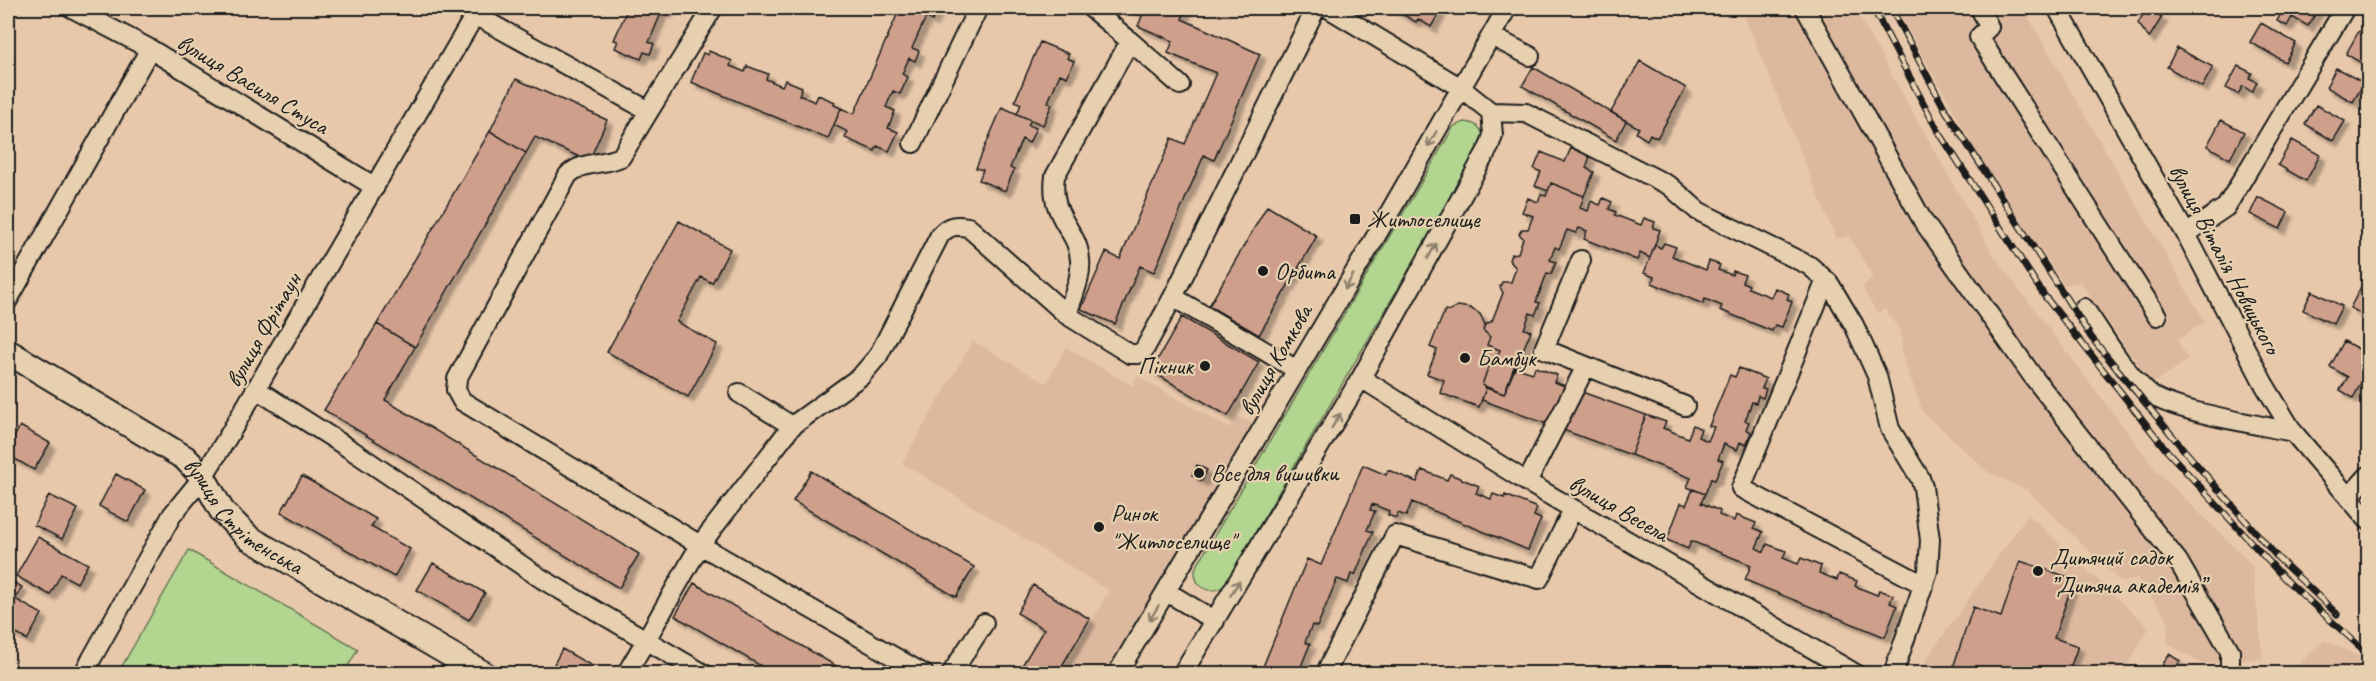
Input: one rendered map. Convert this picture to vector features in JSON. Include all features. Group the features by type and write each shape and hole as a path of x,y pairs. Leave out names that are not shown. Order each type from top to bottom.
{"main road":[{"name":"вулиця Стрітенська","path":"8,352 185,458 203,477 222,511 249,537 484,674"}],"street":[{"name":"вулиця Василя Стуса","path":"72,8 150,49 375,186"},
{"path":"713,8 621,157 581,166 568,175 458,379 456,390 462,401 700,545 924,674"},
{"path":"913,143 978,8"},
{"path":"1091,8 1180,85"},
{"path":"626,674 700,545 792,426 861,376 878,356 940,234 947,228 957,225 969,227 1067,315 1130,354 1138,354 1144,350 1173,297 1316,8"},
{"path":"1328,8 1461,88 1491,112 1526,113 1670,186 1698,211 1810,266 1826,280 1854,325 1877,376 1890,429 1920,478 1923,488 1930,540 1928,571 1893,674"},
{"name":"вулиця Комкова","path":"1117,674 1507,8"},
{"path":"1805,8 1923,221 2034,378 2178,561 2230,651 2230,674"},
{"path":"1980,8 1989,27 1979,37 2157,316"},
{"path":"2186,234 2226,207 2345,8"},
{"name":"вулиця Віталія Новицького","path":"2064,10 2186,234 2264,384 2293,432 2368,520"},
{"path":"477,11 649,111"},
{"name":"вулиця Фрітаун","path":"83,674 172,515 203,477 477,11"},
{"path":"1491,36 1530,56"},
{"path":"1067,315 1080,272 1080,259 1077,248 1057,209 1053,193 1055,176 1130,41"},
{"path":"8,300 150,49"},
{"path":"1182,674 1361,378 1489,147 1493,135 1491,112"},
{"path":"1581,260 1544,350 1685,406"},
{"path":"1826,280 1741,488 1924,585"},
{"path":"1173,297 1297,370"},
{"path":"2084,308 2134,379 2149,394 2163,402 2293,432"},
{"path":"1527,482 1586,366"},
{"name":"вулиця Весела","path":"1361,378 1527,482 1856,674"},
{"path":"256,389 542,579 704,674"},
{"path":"739,393 792,426"},
{"path":"2349,497 2368,476"},
{"path":"1325,674 1395,536 1539,579 1573,509"},
{"path":"1167,592 1215,621"},
{"path":"951,674 984,623"}],"shaded area":[{"path":"1741,8 1854,8 1994,256 2157,471 2252,565 2263,658 2202,664 2167,643 2168,620 2137,578 2122,583 2027,490 1989,473 1923,412 1903,358 1900,331 1885,309 1877,313 1862,287 1873,277 1849,236 1836,239"},
{"path":"1896,8 2023,8 2205,322 2177,340 2188,360 2152,384 2080,282 2064,285 1985,166"},
{"name":"Ринок \"Житлоселище\"","path":"973,341 1046,383 1066,347 1133,386 1137,376 1229,428 1237,417 1254,423 1107,673 1062,673 1109,591 902,463"},
{"name":"Дитячий садок ”Дитяча академія”","path":"2028,514 2149,628 2123,673 1916,674"},
{"path":"2325,640 2368,661 2368,673 2289,673"}],"green space":[{"path":"1465,122 1479,128 1483,134 1483,143 1224,586 1213,590 1204,588 1197,581 1195,569 1454,126"},
{"path":"189,550 358,649 344,673 118,673"}],"building":[{"path":"628,8 669,8 666,13 662,11 649,42 654,44 650,54 644,52 641,59 615,48 618,41 614,40"},
{"path":"900,8 938,8 932,21 926,17 912,48 919,51 915,61 909,58 902,74 908,77 900,94 893,91 886,107 895,111 888,128 898,132 889,151 877,146 875,151 845,138 848,132 834,125 841,108 854,114"},
{"path":"1128,8 1186,10 1182,19 1260,54 1214,160 1204,155 1154,272 1140,266 1115,324 1081,309 1106,252 1120,259 1172,138 1185,144 1216,73 1168,53 1173,41 1138,26 1143,14"},
{"path":"1391,8 1442,8 1431,27 1418,19 1416,22"},
{"path":"2147,8 2162,17 2149,38 2138,23"},
{"path":"2284,8 2319,8 2308,26 2292,17 2287,26 2277,21"},
{"path":"2261,23 2296,43 2285,62 2250,42"},
{"path":"2359,31 2368,37 2368,67 2346,54"},
{"path":"1040,42 1069,54 1067,58 1074,61 1067,77 1060,74 1048,102 1052,104 1043,125 1017,114 1021,104 1015,101"},
{"path":"2177,48 2213,67 2202,87 2167,67"},
{"path":"709,51 732,61 730,66 745,72 747,66 768,74 766,79 782,86 785,80 802,87 799,95 815,102 818,95 835,102 834,105 841,108 828,139 691,82 703,53 708,55"},
{"path":"1640,61 1686,88 1657,138 1650,134 1647,140 1636,133 1639,128 1611,112"},
{"path":"2238,66 2252,73 2249,78 2257,82 2252,92 2243,86 2238,94 2226,88"},
{"path":"1533,67 1626,121 1616,140 1522,86"},
{"path":"2336,68 2364,83 2353,102 2326,87"},
{"path":"516,79 607,120 589,161 535,137 526,153 490,131"},
{"path":"2316,105 2345,121 2333,141 2305,124"},
{"path":"1002,107 1031,120 1028,125 1036,128 1029,143 1022,139 1010,168 1014,170 1005,191 979,180 983,170 976,168"},
{"path":"2221,120 2244,132 2230,159 2207,146"},
{"path":"490,131 526,153 415,347 377,324"},
{"path":"2292,140 2320,155 2306,181 2278,165"},
{"path":"1571,148 1590,156 1586,168 1594,172 1584,196 1551,183 1548,191 1535,186 1541,172 1534,169 1541,152 1565,162"},
{"path":"1551,183 1584,196 1580,208 1588,211 1591,201 1600,205 1603,198 1612,202 1609,209 1616,212 1615,215 1641,225 1644,218 1655,222 1653,228 1660,230 1650,258 1640,253 1637,260 1584,239 1587,231 1579,228 1576,233 1567,230 1559,249 1555,247 1550,260 1556,262 1551,274 1547,273 1536,302 1540,303 1535,315 1530,313 1524,329 1531,331 1504,394 1482,385 1489,365 1493,367 1500,350 1487,345 1490,337 1483,330 1485,325 1492,321 1503,293 1500,287 1502,282 1511,282 1516,268 1509,260 1511,254 1518,253 1523,238 1519,234 1522,229 1528,229 1533,216 1522,212 1528,198 1538,202 1541,194 1546,196"},
{"path":"2258,197 2288,212 2280,229 2250,214"},
{"name":"Орбита","path":"1267,206 1317,236 1259,335 1209,306"},
{"path":"679,221 730,249 712,283 701,277 677,322 717,344 688,397 607,352"},
{"path":"1664,243 1676,247 1672,256 1706,270 1709,261 1720,265 1718,270 1732,275 1733,271 1745,275 1742,282 1749,285 1748,288 1771,297 1775,288 1789,294 1787,299 1792,302 1782,327 1775,325 1772,331 1720,310 1722,306 1705,299 1703,304 1652,283 1654,277 1644,273 1655,245 1661,248"},
{"path":"2361,287 2368,291 2368,317 2350,308"},
{"path":"2312,291 2342,306 2333,324 2303,310"},
{"name":"Бамбук","path":"1458,306 1470,308 1480,314 1485,325 1483,330 1490,337 1487,345 1500,350 1493,367 1489,365 1482,385 1486,388 1479,407 1440,393 1444,380 1427,374 1437,350 1430,347 1445,310 1450,311"},
{"name":"Пікник","path":"1182,317 1259,362 1228,416 1151,371"},
{"path":"377,324 415,347 385,400 639,554 619,588 324,410"},
{"path":"2344,341 2366,353 2359,367 2367,372 2353,398 2340,390 2348,377 2330,367"},
{"path":"1514,367 1533,373 1535,367 1557,375 1554,382 1646,415 1631,455 1482,400 1486,388 1504,394"},
{"path":"1739,368 1766,379 1762,388 1766,389 1763,398 1758,396 1756,403 1752,402 1745,421 1749,422 1746,429 1751,432 1746,445 1740,442 1737,450 1724,444 1718,459 1723,461 1715,480 1711,479 1705,494 1687,487 1691,478 1631,455 1646,415 1666,422 1663,428 1688,438 1693,425 1701,429 1698,437 1708,441 1714,427 1709,426 1730,375 1735,377"},
{"path":"20,426 50,443 34,470 8,455 8,449"},
{"name":"Все для вишивки","path":"1197,465 1207,470 1202,481 1192,475"},
{"path":"1363,465 1386,475 1388,470 1417,482 1422,470 1447,480 1450,474 1479,486 1476,493 1491,499 1493,494 1504,498 1505,495 1537,508 1534,516 1541,519 1528,550 1412,502 1406,516 1398,513 1396,518 1388,515 1389,511 1372,504 1370,510 1375,511 1367,530 1373,532 1355,575 1351,574 1348,583 1337,579 1317,627 1312,625 1305,642 1310,644 1298,674 1260,674 1307,559 1321,565"},
{"path":"811,471 974,567 956,597 793,501"},
{"path":"116,474 145,490 128,522 99,506"},
{"path":"302,476 376,519 371,527 410,549 394,577 281,512"},
{"path":"1693,489 1705,494 1701,503 1720,511 1719,515 1734,521 1736,515 1756,523 1754,528 1763,532 1756,548 1764,552 1767,544 1786,551 1783,558 1798,564 1801,558 1821,566 1819,573 1837,580 1839,574 1857,581 1855,586 1877,595 1879,590 1893,595 1890,603 1897,606 1885,637 1745,580 1751,565 1691,541 1688,549 1667,540 1681,503 1686,505"},
{"path":"49,495 78,509 62,539 34,525"},
{"path":"38,537 88,564 77,583 61,574 50,595 16,576"},
{"path":"2020,561 2074,579 2054,638 2078,646 2068,674 1951,674 1973,607 2001,617"},
{"path":"433,563 485,593 469,620 417,590"},
{"path":"8,579 22,587 15,599 42,614 27,640 8,629"},
{"path":"694,583 850,674 775,674 675,616"},
{"path":"1033,585 1090,619 1057,674 1017,674 1044,629 1017,613"},
{"path":"562,649 592,666 588,674 569,674 554,664"},
{"path":"2169,654 2180,661 2173,673 2162,666"}],"railway":[{"path":"1873,8 1937,129 2043,294 2168,452 2285,579 2368,654"},
{"path":"1891,8 1946,111 2091,337 2184,450 2279,559 2337,614"}],"place":[{"name":"Житлоселище","path":"1355,219"},
{"name":"Орбита","path":"1263,271"},
{"name":"Бамбук","path":"1465,358"},
{"name":"Пікник","path":"1205,366"},
{"name":"Все для вишивки","path":"1199,473"},
{"name":"Ринок \"Житлоселище\"","path":"1099,527"},
{"name":"Дитячий садок ”Дитяча академія”","path":"2038,571"}]}
